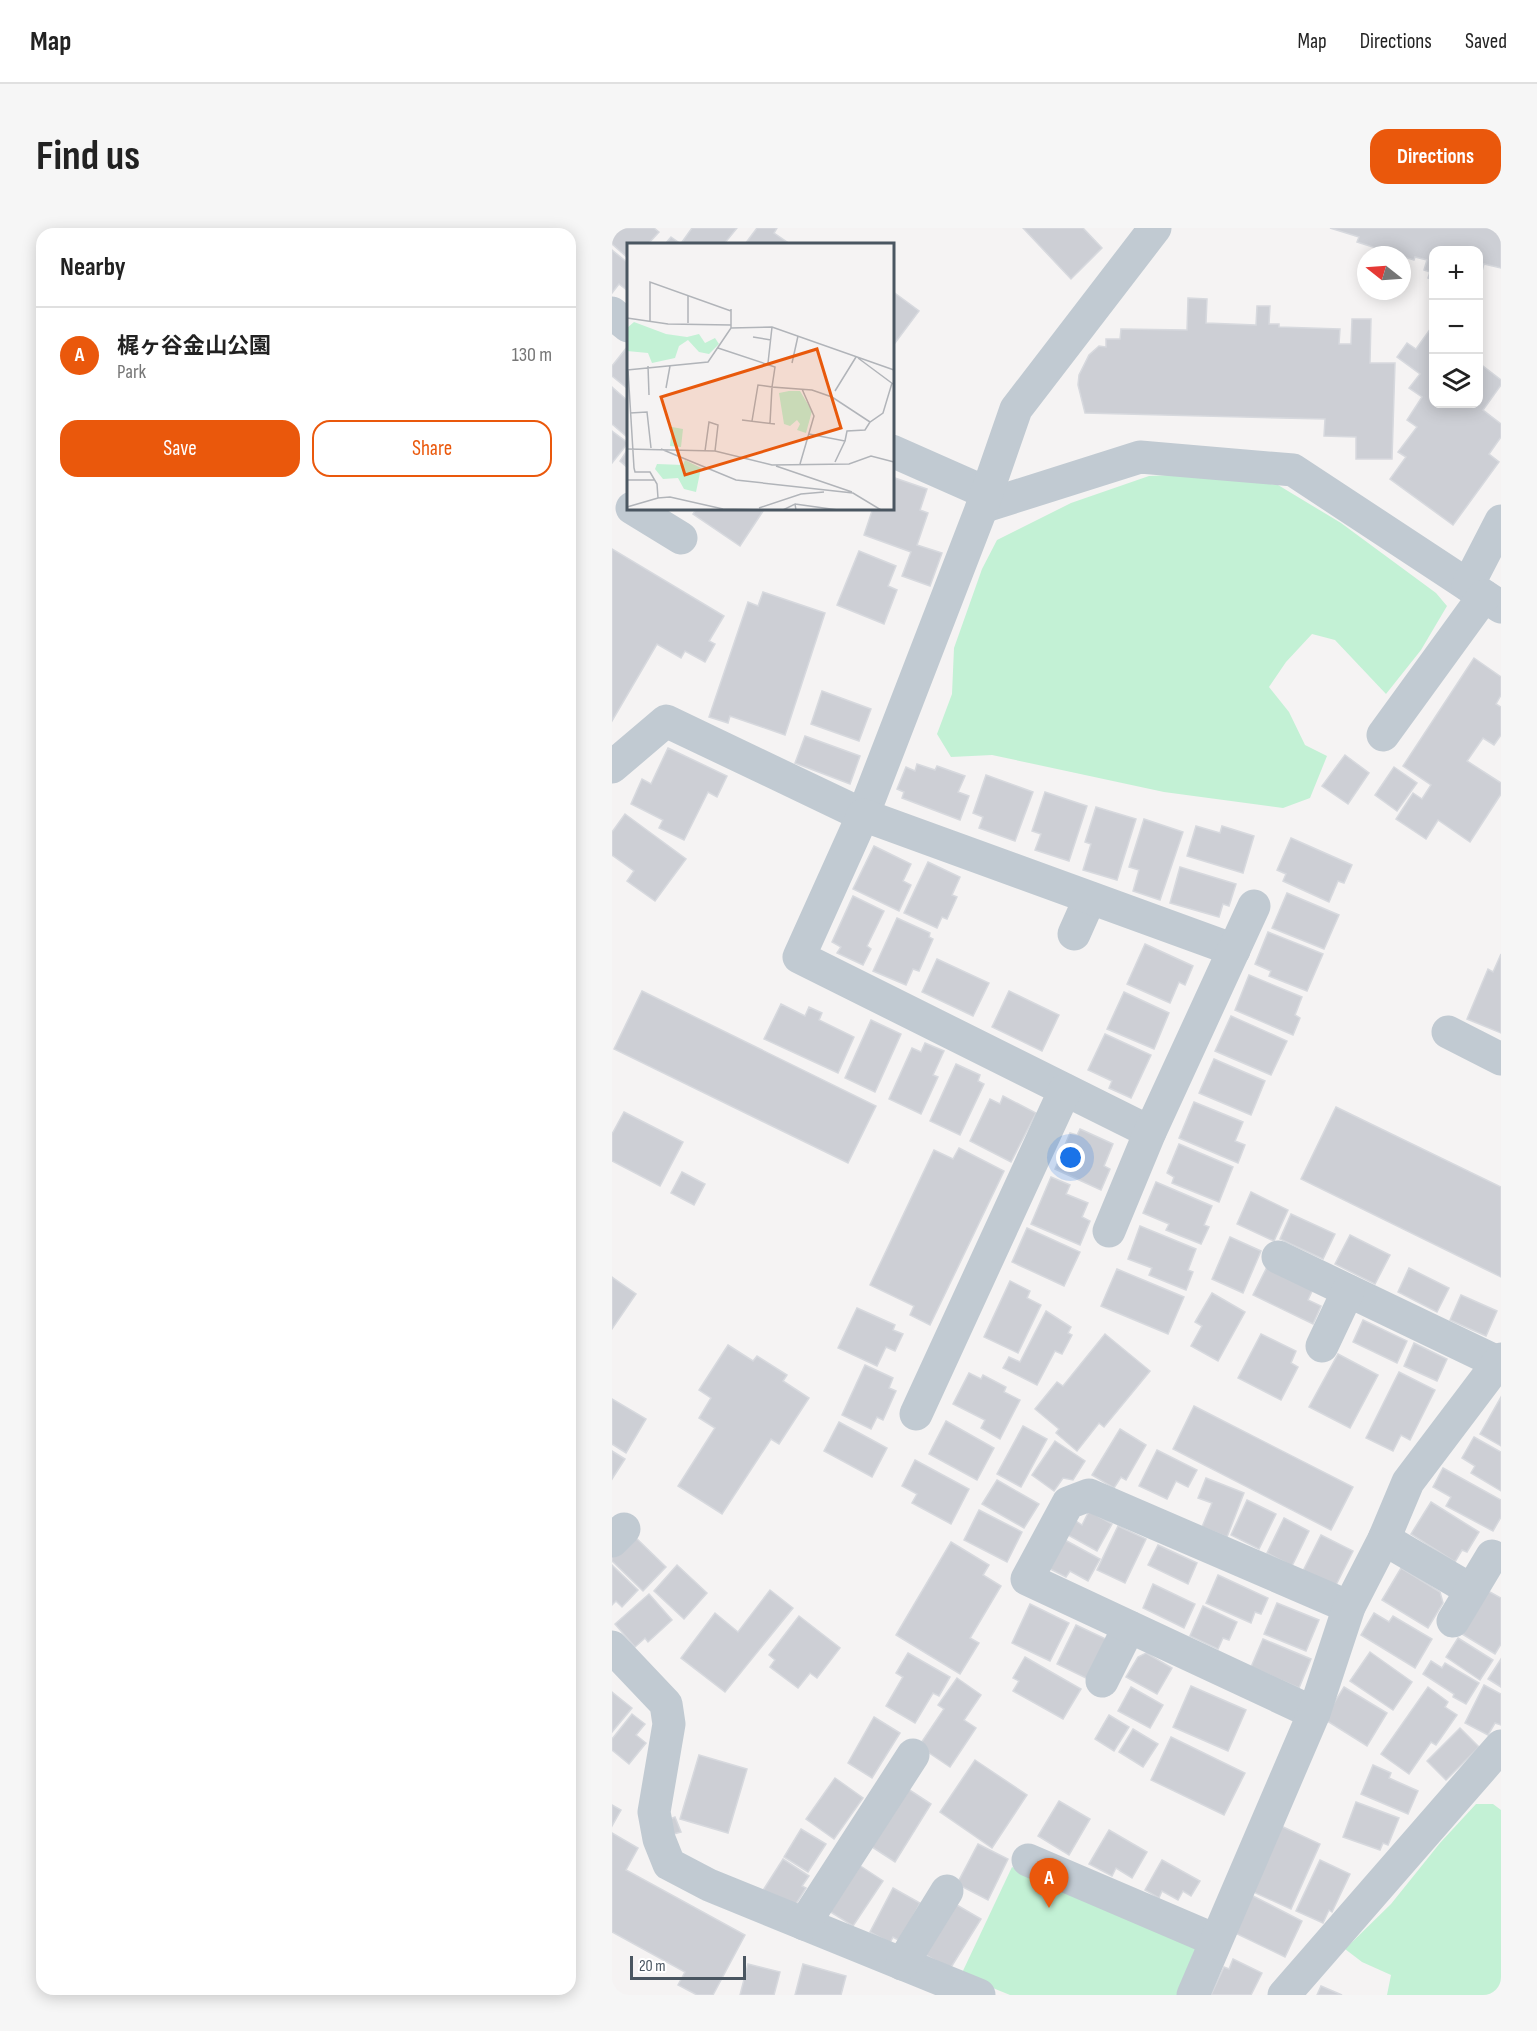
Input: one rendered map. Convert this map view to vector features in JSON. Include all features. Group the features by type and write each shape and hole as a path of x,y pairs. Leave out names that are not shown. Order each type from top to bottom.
{"street":[{"path":"1150,1132 799,957 863,815 1017,409 1155,228"},
{"path":"612,313 627,325"},
{"path":"894,452 984,500 1140,457 1293,470 1484,596"},
{"path":"612,496 627,505"},
{"path":"635,510 681,538"},
{"path":"1383,735 1484,596 1501,521"},
{"path":"612,767 666,721 863,815 1234,950"},
{"path":"1074,934 1090,898"},
{"path":"1109,1231 1150,1132 1254,906"},
{"path":"1448,1032 1501,1059"},
{"path":"916,1414 1065,1090"},
{"path":"1193,1995 1314,1713 1349,1607 1384,1539 1408,1482 1499,1360 1278,1257"},
{"path":"1322,1346 1348,1291"},
{"path":"1314,1713 1027,1579 1068,1503 1089,1495 1349,1607"},
{"path":"1384,1539 1471,1590"},
{"path":"1453,1621 1492,1556"},
{"path":"1102,1681 1129,1627"},
{"path":"612,1647 666,1704 669,1724 654,1812 659,1839 669,1864 709,1885 979,1995"},
{"path":"1284,1995 1501,1746"},
{"path":"804,1924 913,1755"},
{"path":"1028,1860 1215,1940"},
{"path":"902,1964 947,1891"}],"green space":[{"path":"1195,474 1278,485 1341,523 1436,593 1447,606 1421,650 1386,694 1335,640 1312,634 1286,662 1269,687 1289,712 1305,745 1327,756 1310,798 1283,808 1164,792 992,755 951,757 937,734 952,694 954,648 982,569 997,540 1071,503 1149,476"},
{"path":"1476,1804 1493,1804 1501,1810 1501,1995 1387,1995 1391,1975 1362,1962 1345,1949 1391,1904 1440,1843"},
{"path":"1012,1867 1199,1949 1179,1995 1010,1995 961,1975"}],"building":[{"path":"612,228 654,228 659,232 649,243 627,243 627,257 612,244"},
{"path":"692,228 737,228 725,243 682,242"},
{"path":"757,228 777,228 774,233 789,243 746,243"},
{"path":"1023,228 1083,228 1102,248 1071,279"},
{"path":"1330,228 1501,228 1501,268 1484,264 1483,268 1483,246 1429,246 1429,272 1424,270 1427,260 1415,257 1414,260 1411,259 1411,246 1370,246 1357,242 1359,237"},
{"path":"671,237 680,243 666,243"},
{"path":"612,250 627,262 627,290 619,284 612,293"},
{"path":"894,292 919,311 894,344"},
{"path":"1188,298 1207,299 1206,323 1256,325 1257,306 1270,306 1269,324 1279,324 1279,327 1340,329 1339,344 1351,344 1352,319 1371,319 1370,363 1395,363 1392,459 1356,459 1356,437 1324,436 1325,419 1085,413 1078,385 1079,375 1089,355 1099,346 1106,347 1106,339 1120,339 1121,329 1187,330"},
{"path":"1429,331 1429,408 1483,408 1483,366 1501,380 1501,385 1483,410 1501,424 1501,437 1489,454 1499,462 1453,525 1390,479 1406,457 1398,452 1417,427 1407,420 1422,397 1409,388 1420,374 1397,357 1407,343 1416,349"},
{"path":"627,347 627,388 612,376 612,366"},
{"path":"612,387 627,400 627,437 612,424"},
{"path":"612,431 627,444 612,463"},
{"path":"627,450 627,467 620,461"},
{"path":"894,478 927,489 920,510 928,513 917,545 942,553 930,586 902,576 911,552 864,535 872,510 894,510"},
{"path":"696,510 764,510 740,546 693,514"},
{"path":"612,549 724,616 709,641 715,644 705,662 685,651 681,658 657,644 612,721"},
{"path":"859,551 896,566 888,586 897,590 884,624 837,605"},
{"path":"763,592 825,613 785,735 730,716 728,723 709,717 748,602 758,606"},
{"path":"1474,658 1501,677 1501,695 1496,704 1501,707 1501,735 1494,745 1483,738 1467,761 1501,783 1501,794 1470,842 1438,820 1426,839 1396,819 1413,793 1422,799 1431,785 1403,766"},
{"path":"822,691 871,709 859,741 811,724"},
{"path":"805,736 860,756 850,784 795,763"},
{"path":"668,748 727,776 717,797 708,792 684,840 659,828 663,820 631,804 642,779 651,784"},
{"path":"1345,755 1369,773 1348,804 1322,786"},
{"path":"917,764 935,770 937,766 965,776 958,792 969,796 960,820 902,798 904,792 897,789 906,767 915,771"},
{"path":"1394,767 1417,783 1397,811 1375,795"},
{"path":"986,775 1033,792 1015,841 979,828 983,817 973,813"},
{"path":"1045,792 1087,806 1069,861 1035,850 1041,834 1032,831"},
{"path":"1096,807 1136,819 1117,880 1083,870 1091,844 1085,842"},
{"path":"625,814 686,859 655,901 627,881 634,871 612,855 612,832"},
{"path":"1144,819 1183,832 1160,900 1133,891 1139,870 1129,867"},
{"path":"1196,826 1220,833 1222,826 1254,836 1243,873 1187,856"},
{"path":"1291,838 1352,865 1344,883 1338,881 1329,902 1283,881 1286,874 1277,870"},
{"path":"874,846 911,864 903,881 911,885 899,911 853,889"},
{"path":"928,862 960,877 952,895 957,897 947,919 942,917 937,928 904,913"},
{"path":"1180,867 1236,884 1229,906 1223,904 1219,917 1170,903"},
{"path":"1287,893 1339,915 1324,949 1272,928"},
{"path":"853,896 884,911 867,946 871,949 863,965 837,953 841,947 832,942"},
{"path":"897,918 930,933 929,937 933,939 919,971 913,969 906,985 873,971"},
{"path":"1268,932 1323,954 1307,991 1269,976 1271,971 1255,964"},
{"path":"1145,944 1193,966 1185,985 1179,982 1170,1003 1127,984"},
{"path":"1501,954 1501,1033 1467,1019 1488,969 1493,972"},
{"path":"937,959 989,983 973,1016 922,992"},
{"path":"1249,975 1302,997 1295,1015 1300,1018 1293,1035 1235,1010"},
{"path":"642,991 876,1106 848,1163 614,1049"},
{"path":"1009,991 1059,1015 1042,1051 992,1027"},
{"path":"1124,992 1169,1013 1154,1049 1107,1029"},
{"path":"781,1004 805,1016 809,1007 822,1013 819,1020 854,1037 838,1073 764,1039"},
{"path":"1231,1016 1287,1041 1271,1075 1215,1051"},
{"path":"871,1020 901,1034 875,1092 845,1078"},
{"path":"1105,1034 1151,1055 1131,1098 1109,1088 1112,1081 1088,1070"},
{"path":"925,1043 944,1051 933,1075 938,1077 921,1114 889,1099 912,1048 921,1052"},
{"path":"1214,1059 1265,1081 1251,1115 1199,1093"},
{"path":"956,1064 980,1075 978,1081 984,1084 960,1135 930,1121"},
{"path":"1003,1096 1036,1113 1011,1162 970,1141 990,1099 1000,1104"},
{"path":"1194,1102 1243,1122 1235,1141 1245,1145 1238,1163 1179,1138"},
{"path":"1336,1107 1501,1187 1501,1277 1301,1179"},
{"path":"624,1112 683,1142 660,1186 612,1161 612,1134"},
{"path":"1080,1129 1113,1144 1104,1166 1110,1169 1101,1190 1055,1169 1070,1133 1077,1135"},
{"path":"1179,1144 1233,1167 1219,1202 1172,1183 1174,1177 1167,1173"},
{"path":"959,1148 1004,1171 930,1325 910,1315 914,1306 870,1285 934,1150 953,1159"},
{"path":"682,1172 705,1184 694,1205 671,1193"},
{"path":"1051,1177 1070,1185 1066,1194 1088,1203 1082,1217 1090,1221 1080,1245 1031,1224"},
{"path":"1156,1182 1212,1206 1204,1225 1209,1227 1201,1244 1166,1230 1169,1224 1143,1213"},
{"path":"1251,1192 1288,1210 1274,1241 1237,1224"},
{"path":"1291,1214 1335,1234 1323,1259 1280,1239"},
{"path":"1140,1226 1196,1249 1188,1270 1193,1272 1186,1290 1149,1275 1152,1268 1128,1259"},
{"path":"1027,1228 1080,1252 1064,1286 1012,1262"},
{"path":"1350,1235 1390,1255 1375,1284 1335,1264"},
{"path":"1230,1237 1261,1251 1243,1293 1212,1279"},
{"path":"1267,1267 1313,1289 1308,1300 1321,1306 1313,1324 1253,1295"},
{"path":"1409,1268 1449,1288 1437,1312 1398,1292"},
{"path":"1117,1269 1184,1297 1168,1334 1101,1306"},
{"path":"612,1277 636,1294 612,1329"},
{"path":"1010,1281 1030,1291 1027,1298 1041,1305 1018,1353 984,1337"},
{"path":"1212,1293 1245,1312 1218,1361 1191,1346 1202,1326 1195,1322"},
{"path":"1461,1295 1497,1311 1486,1336 1450,1320"},
{"path":"857,1308 895,1325 893,1330 903,1334 895,1351 886,1347 877,1366 838,1348"},
{"path":"1046,1311 1071,1327 1068,1333 1072,1335 1062,1354 1055,1351 1037,1385 1003,1368 1009,1357 1020,1362"},
{"path":"1363,1320 1407,1341 1397,1363 1353,1342"},
{"path":"1105,1334 1150,1371 1104,1427 1099,1423 1077,1451 1056,1433 1059,1429 1035,1409 1057,1382 1063,1386"},
{"path":"1261,1334 1296,1351 1291,1363 1298,1367 1281,1400 1238,1378"},
{"path":"1414,1343 1447,1359 1437,1381 1404,1366"},
{"path":"728,1345 753,1361 757,1356 787,1375 783,1381 809,1398 779,1444 771,1439 722,1514 678,1486 715,1428 699,1418 711,1398 699,1390"},
{"path":"1338,1354 1378,1375 1350,1428 1309,1407"},
{"path":"865,1365 893,1378 889,1388 896,1391 883,1420 877,1417 871,1429 842,1415"},
{"path":"1399,1372 1435,1390 1410,1440 1401,1435 1393,1451 1366,1438"},
{"path":"969,1373 981,1379 983,1375 1006,1387 1004,1392 1020,1400 1000,1439 981,1428 985,1420 953,1404"},
{"path":"1501,1397 1501,1446 1480,1434"},
{"path":"612,1399 646,1419 626,1453 612,1444"},
{"path":"1194,1406 1353,1487 1331,1530 1173,1449"},
{"path":"946,1421 994,1448 977,1480 929,1454"},
{"path":"839,1422 887,1448 872,1477 824,1451"},
{"path":"1023,1426 1047,1439 1021,1487 997,1474"},
{"path":"1120,1429 1146,1445 1126,1480 1121,1477 1114,1488 1092,1475"},
{"path":"1474,1437 1501,1452 1501,1491 1471,1473 1475,1466 1462,1458"},
{"path":"1055,1441 1085,1461 1073,1480 1063,1478 1054,1491 1032,1475"},
{"path":"1157,1450 1197,1470 1188,1487 1176,1481 1167,1499 1139,1486"},
{"path":"612,1451 625,1459 612,1479"},
{"path":"915,1460 969,1489 951,1524 912,1503 917,1494 902,1486"},
{"path":"1443,1468 1501,1500 1501,1517 1493,1531 1446,1506 1451,1497 1433,1487"},
{"path":"1206,1478 1244,1493 1227,1537 1202,1527 1212,1503 1198,1498"},
{"path":"997,1480 1039,1504 1024,1528 982,1504"},
{"path":"1247,1500 1276,1514 1259,1549 1231,1535"},
{"path":"1431,1502 1479,1532 1467,1552 1462,1550 1455,1562 1411,1534"},
{"path":"979,1510 1022,1532 1007,1562 964,1540"},
{"path":"1089,1511 1112,1524 1097,1551 1068,1535 1076,1521 1082,1525"},
{"path":"1284,1518 1309,1531 1292,1566 1267,1553"},
{"path":"1118,1526 1146,1539 1125,1583 1097,1570"},
{"path":"633,1535 666,1567 643,1591 612,1561 612,1557"},
{"path":"1321,1535 1353,1551 1335,1587 1303,1571"},
{"path":"1065,1540 1100,1559 1088,1581 1070,1571 1066,1577 1050,1569"},
{"path":"951,1542 989,1565 983,1575 1001,1586 970,1638 979,1643 960,1674 896,1635"},
{"path":"1158,1545 1197,1563 1188,1584 1148,1565"},
{"path":"612,1565 638,1590 622,1607 616,1601 612,1605"},
{"path":"677,1565 707,1593 684,1619 654,1591"},
{"path":"1401,1568 1440,1592 1443,1603 1428,1628 1382,1600"},
{"path":"1218,1575 1268,1598 1261,1614 1255,1612 1251,1623 1206,1603"},
{"path":"1153,1584 1195,1604 1184,1628 1143,1608"},
{"path":"770,1590 793,1608 725,1692 681,1658 715,1613 738,1632"},
{"path":"1488,1591 1501,1598 1501,1644 1495,1654 1462,1634"},
{"path":"649,1594 672,1620 648,1642 645,1638 635,1647 615,1624"},
{"path":"1277,1603 1319,1620 1306,1651 1264,1634"},
{"path":"1030,1604 1069,1623 1050,1661 1012,1643"},
{"path":"1203,1606 1237,1622 1229,1640 1223,1638 1218,1649 1190,1636"},
{"path":"1374,1613 1389,1622 1393,1616 1432,1639 1415,1668 1361,1635"},
{"path":"799,1616 840,1648 817,1678 810,1673 798,1688 770,1667 775,1660 769,1655"},
{"path":"1076,1625 1108,1640 1088,1679 1057,1664"},
{"path":"1458,1638 1493,1660 1480,1680 1446,1657"},
{"path":"1263,1639 1311,1659 1299,1688 1251,1667"},
{"path":"1370,1652 1412,1682 1393,1710 1350,1681"},
{"path":"908,1653 950,1677 939,1696 933,1693 915,1723 886,1706 903,1677 896,1673"},
{"path":"1146,1653 1172,1668 1157,1694 1126,1677 1138,1657"},
{"path":"1025,1657 1081,1689 1063,1719 1013,1691 1019,1681 1013,1678"},
{"path":"1501,1659 1501,1687 1488,1679"},
{"path":"1431,1661 1442,1668 1445,1663 1479,1683 1466,1704 1423,1674"},
{"path":"957,1678 981,1695 964,1720 976,1728 950,1767 919,1746 944,1709 938,1705"},
{"path":"1484,1685 1501,1694 1501,1725 1495,1723 1488,1735 1465,1723"},
{"path":"1191,1686 1246,1710 1228,1751 1173,1727"},
{"path":"1131,1687 1163,1705 1150,1728 1118,1711"},
{"path":"1344,1687 1387,1713 1367,1746 1324,1719"},
{"path":"1428,1687 1448,1702 1445,1707 1457,1715 1436,1745 1431,1742 1409,1774 1381,1754"},
{"path":"612,1692 632,1708 612,1732"},
{"path":"632,1714 645,1724 636,1735 646,1743 629,1764 612,1750 612,1739"},
{"path":"1109,1715 1129,1727 1114,1751 1095,1739"},
{"path":"874,1717 900,1733 872,1778 848,1763"},
{"path":"1460,1728 1479,1747 1446,1780 1427,1761"},
{"path":"1133,1729 1158,1744 1143,1767 1119,1752"},
{"path":"1171,1737 1245,1773 1224,1815 1151,1780"},
{"path":"699,1755 747,1769 728,1833 680,1819"},
{"path":"975,1760 1027,1795 992,1848 940,1812"},
{"path":"1373,1765 1391,1773 1389,1778 1418,1791 1408,1814 1361,1794"},
{"path":"835,1778 863,1798 834,1839 806,1819"},
{"path":"908,1789 931,1804 895,1862 872,1847"},
{"path":"1059,1801 1090,1819 1069,1855 1038,1836"},
{"path":"1356,1802 1399,1818 1388,1845 1383,1843 1380,1850 1343,1837"},
{"path":"612,1805 621,1810 612,1826"},
{"path":"675,1817 681,1832 670,1835 665,1821"},
{"path":"1281,1826 1320,1844 1291,1909 1251,1891"},
{"path":"801,1829 826,1844 808,1872 784,1857"},
{"path":"1109,1830 1147,1852 1132,1878 1116,1868 1112,1876 1089,1864"},
{"path":"612,1833 638,1848 626,1870 745,1935 713,1995 697,1995 678,1985 685,1972 612,1932"},
{"path":"978,1844 1008,1859 988,1900 957,1884"},
{"path":"783,1859 809,1876 802,1886 806,1888 794,1907 762,1892"},
{"path":"1162,1860 1200,1881 1191,1896 1183,1891 1178,1900 1162,1891 1159,1898 1145,1890"},
{"path":"1320,1860 1350,1874 1332,1912 1329,1910 1323,1923 1296,1911"},
{"path":"859,1865 883,1881 853,1926 829,1911"},
{"path":"893,1888 920,1903 900,1941 893,1937 890,1943 870,1932"},
{"path":"1251,1895 1302,1921 1285,1957 1233,1932"},
{"path":"955,1904 981,1919 950,1969 924,1954"},
{"path":"1233,1959 1262,1973 1251,1995 1211,1995 1224,1967 1229,1969"},
{"path":"748,1964 780,1972 774,1995 740,1995"},
{"path":"803,1964 846,1976 841,1995 795,1995"},
{"path":"1321,1986 1342,1995 1317,1995"}],"place":[{"name":"梶ヶ谷金山公園","path":"1049,1908"}]}
